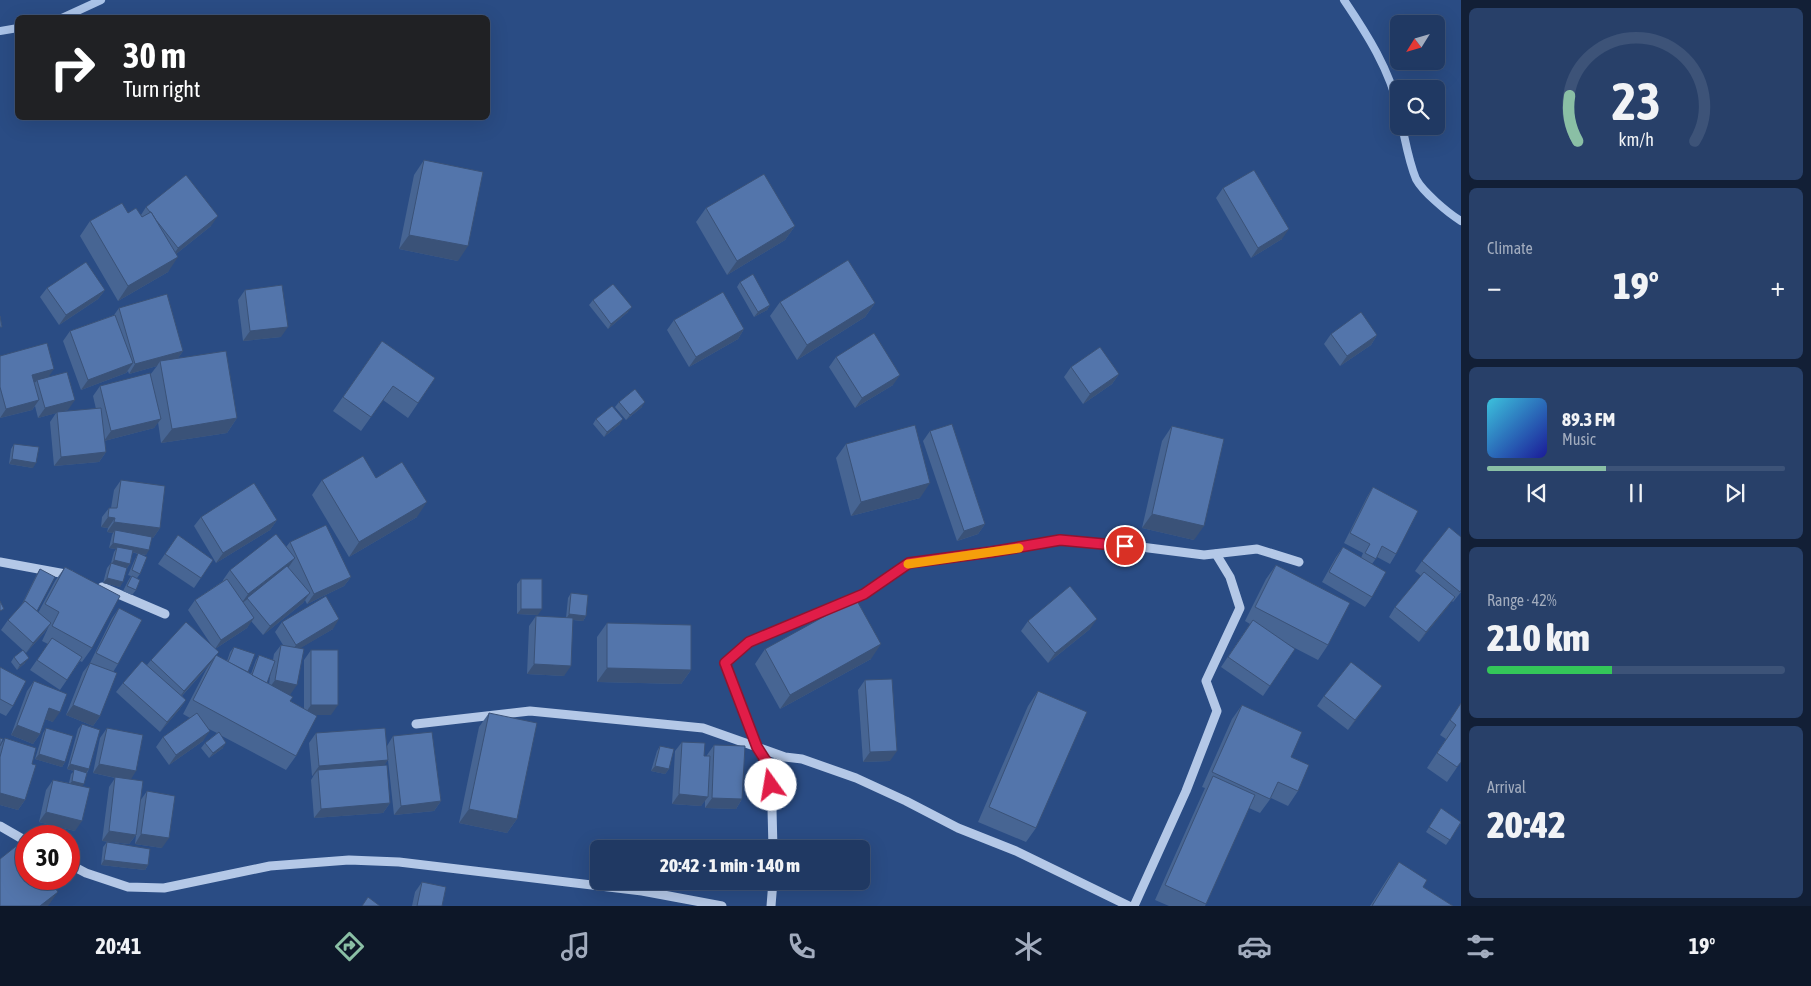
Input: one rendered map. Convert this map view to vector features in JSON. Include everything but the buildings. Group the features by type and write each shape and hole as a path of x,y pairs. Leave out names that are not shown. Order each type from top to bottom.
{"street":[{"path":"773,840 771,769 757,747 725,663 749,642 864,594 909,563 1060,540 1204,555 1257,549 1299,562"},
{"path":"1134,906 1186,791 1217,711 1206,681 1240,608 1230,577 1216,554"},
{"path":"0,562 70,574 79,578"},
{"path":"96,585 165,614"},
{"path":"416,724 530,711 703,728 785,757 802,759 856,778 958,828 1024,855 1128,906"},
{"path":"0,826 15,835"},
{"path":"80,870 128,887 164,888 270,866 349,860 399,862 642,891 722,906"},
{"path":"771,906 772,890"}],"waterway":[{"path":"68,15 101,0"},
{"path":"1344,0 1369,39 1390,81"},
{"path":"0,31 15,28"},
{"path":"1404,135 1410,160 1419,184 1436,202 1461,221"}],"slow traffic":[{"path":"908,564 1019,548"}],"route":[{"path":"771,785 771,769 757,747 725,663 749,642 864,594 909,563 1060,540 1125,546"}]}
